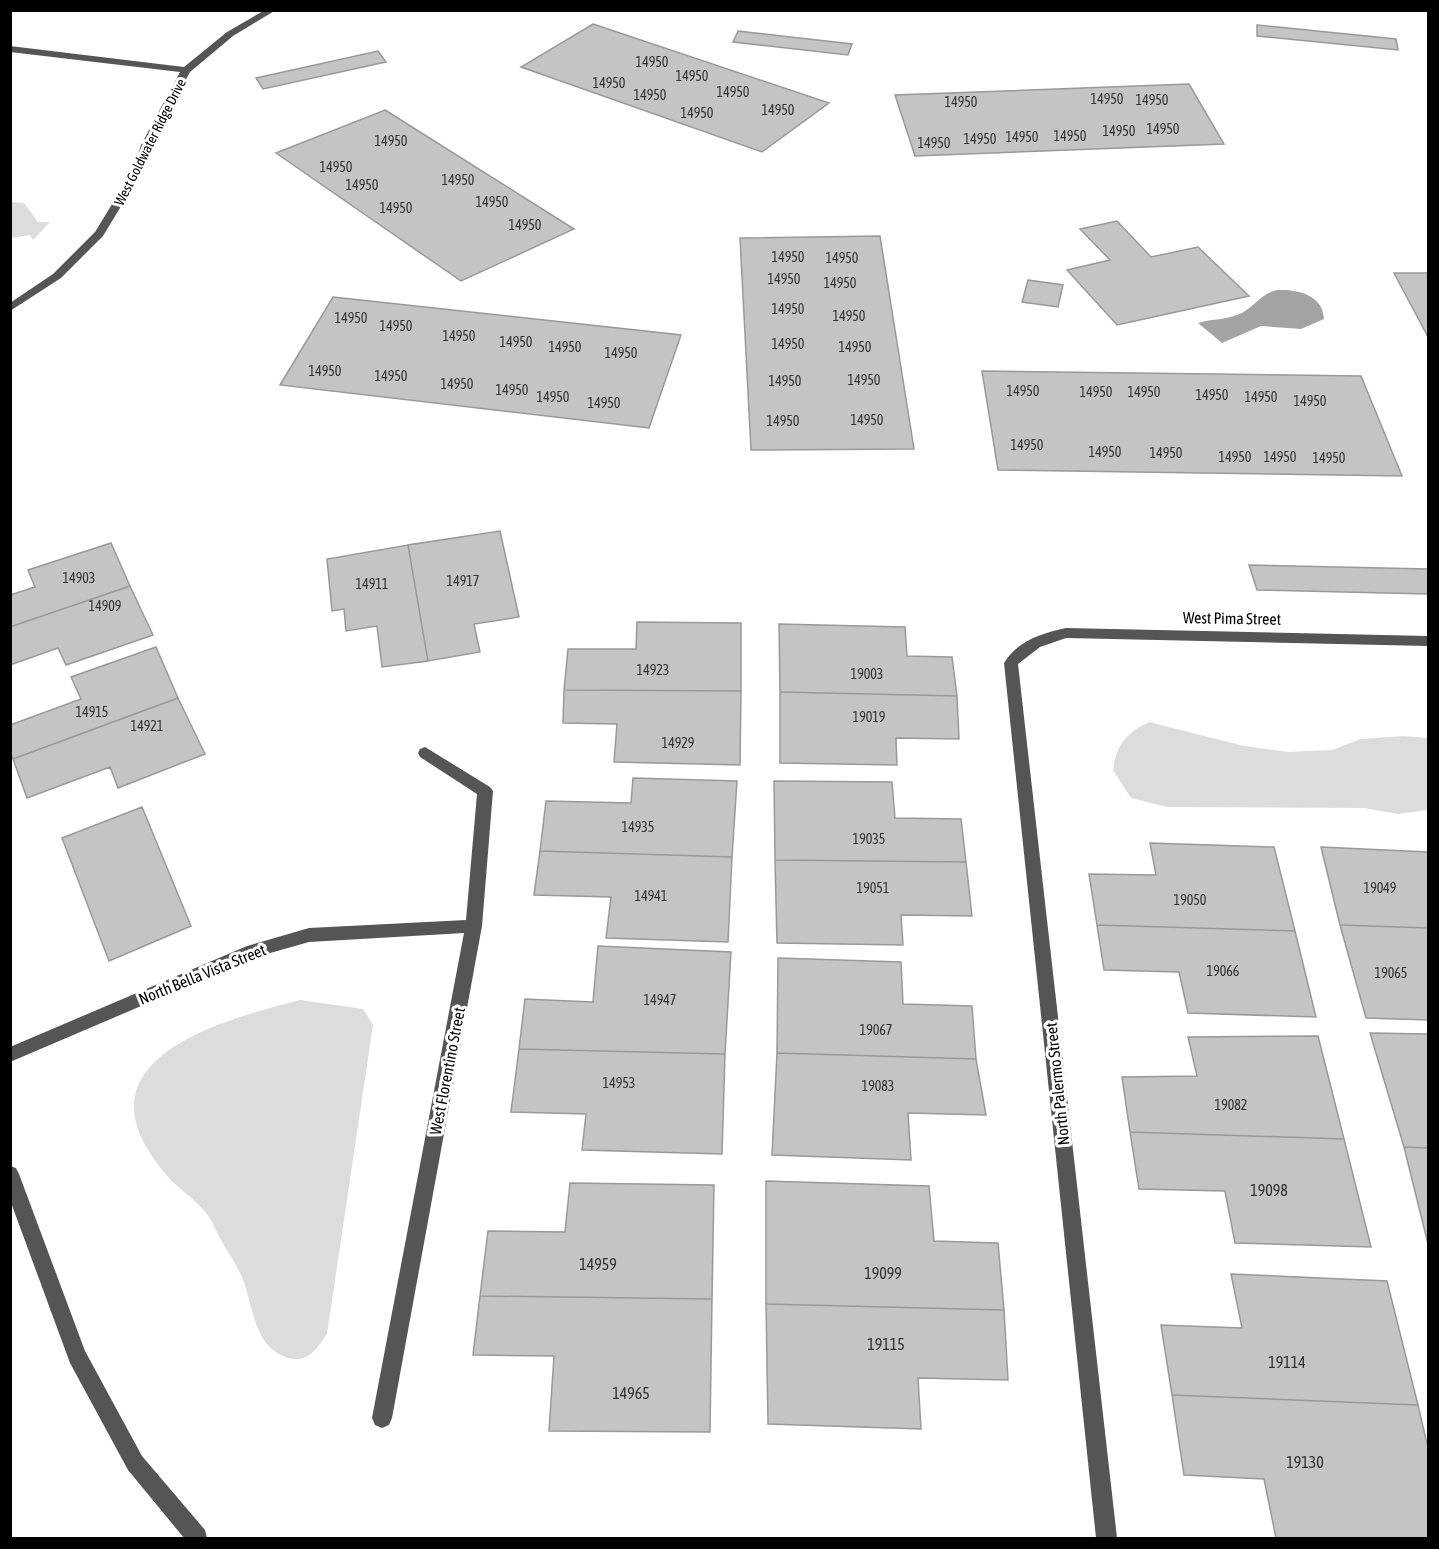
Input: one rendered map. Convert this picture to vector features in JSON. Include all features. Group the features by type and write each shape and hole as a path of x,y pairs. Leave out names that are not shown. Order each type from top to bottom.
{"street":[{"name":"West Goldwater Ridge Drive","path":"10,308 57,276 99,234 138,171 146,145 186,70 230,34 272,10"},
{"path":"10,49 186,70"},
{"name":"West Pima Street","path":"1036,644 1051,636 1066,633 1428,641"},
{"name":"North Palermo Street","path":"1036,644 1019,651 1011,663 1107,1539"},
{"name":"West Florentino Street","path":"382,1418 474,926 485,791 425,753"},
{"name":"North Bella Vista Street","path":"10,1055 253,951 309,935 474,926"},
{"path":"10,1174 77,1356 135,1463 197,1539"}],"shaded area":[{"path":"11,202 24,203 38,222 50,222 33,240 30,235 11,238"},
{"path":"1277,290 1301,292 1308,295 1319,304 1324,319 1301,329 1261,326 1222,343 1198,323 1237,315"},
{"path":"1149,722 1244,746 1288,752 1332,750 1361,739 1403,736 1428,738 1428,810 1398,814 1364,808 1167,807 1131,798 1113,770 1114,761 1128,735"},
{"path":"300,1000 363,1009 373,1025 327,1334 313,1352 296,1359 281,1355 264,1340 254,1318 244,1282 209,1217 169,1178 155,1160 143,1141 134,1109 140,1082 157,1060 182,1042 212,1027"}],"building":[{"path":"593,24 829,103 762,152 521,67"},
{"path":"1257,25 1396,39 1398,50 1257,36"},
{"path":"738,31 852,44 848,55 733,42"},
{"path":"378,51 386,62 263,89 256,78"},
{"path":"1189,84 1224,144 915,156 895,95"},
{"path":"385,110 574,229 461,281 276,153"},
{"path":"1117,221 1151,257 1198,247 1249,296 1117,325 1067,270 1110,260 1080,229"},
{"path":"880,236 914,449 751,450 740,238"},
{"path":"1394,273 1428,273 1428,337"},
{"path":"1028,280 1063,285 1058,307 1022,302"},
{"path":"333,297 681,335 649,428 280,385"},
{"path":"982,371 1361,376 1402,476 998,470"},
{"path":"500,531 519,617 474,624 480,652 428,661 408,545"},
{"path":"111,543 130,586 10,627 10,595 35,587 28,570"},
{"path":"408,545 428,661 382,667 377,626 346,631 344,609 332,611 327,559"},
{"path":"1249,565 1428,569 1428,594 1257,590"},
{"path":"130,586 153,635 66,665 58,648 10,665 10,627"},
{"path":"637,622 741,623 741,691 564,690 568,649 636,649"},
{"path":"779,624 905,627 907,656 952,657 957,696 780,692"},
{"path":"156,647 178,698 13,759 10,752 10,725 81,699 71,677"},
{"path":"564,690 741,691 740,765 614,762 617,724 563,723"},
{"path":"780,692 957,696 959,739 896,738 897,765 780,763"},
{"path":"178,698 205,754 118,788 110,767 27,798 13,759"},
{"path":"633,778 737,781 732,857 540,851 546,801 631,803"},
{"path":"774,781 892,782 895,818 961,819 966,862 775,860"},
{"path":"142,807 191,926 109,961 62,838"},
{"path":"1150,843 1274,847 1295,931 1097,925 1089,874 1156,875"},
{"path":"1321,847 1428,852 1428,928 1340,925"},
{"path":"540,851 732,857 728,942 606,938 611,897 534,895"},
{"path":"775,860 966,862 972,916 901,915 903,945 777,943"},
{"path":"1097,925 1295,931 1316,1017 1188,1013 1179,972 1104,970"},
{"path":"1340,925 1428,928 1428,1020 1366,1018"},
{"path":"598,946 731,952 725,1054 519,1049 525,999 593,1002"},
{"path":"778,958 901,962 903,1004 972,1006 976,1059 777,1053"},
{"path":"1370,1033 1428,1034 1428,1148 1404,1147"},
{"path":"1318,1036 1344,1139 1130,1132 1122,1077 1197,1076 1188,1037"},
{"path":"519,1049 725,1054 722,1154 582,1150 586,1114 511,1112"},
{"path":"777,1053 976,1059 986,1115 908,1113 911,1160 772,1155"},
{"path":"1130,1132 1344,1139 1371,1247 1235,1243 1225,1191 1139,1189"},
{"path":"1404,1147 1428,1148 1428,1244"},
{"path":"766,1181 929,1186 934,1241 998,1243 1004,1310 766,1304"},
{"path":"570,1183 714,1185 712,1299 480,1296 488,1231 565,1232"},
{"path":"1231,1274 1387,1281 1418,1405 1172,1395 1161,1325 1242,1328"},
{"path":"480,1296 712,1299 710,1432 549,1431 554,1356 473,1355"},
{"path":"766,1304 1004,1310 1008,1380 918,1378 921,1429 768,1424"},
{"path":"1172,1395 1418,1405 1428,1448 1428,1538 1276,1538 1264,1479 1184,1475"}]}
